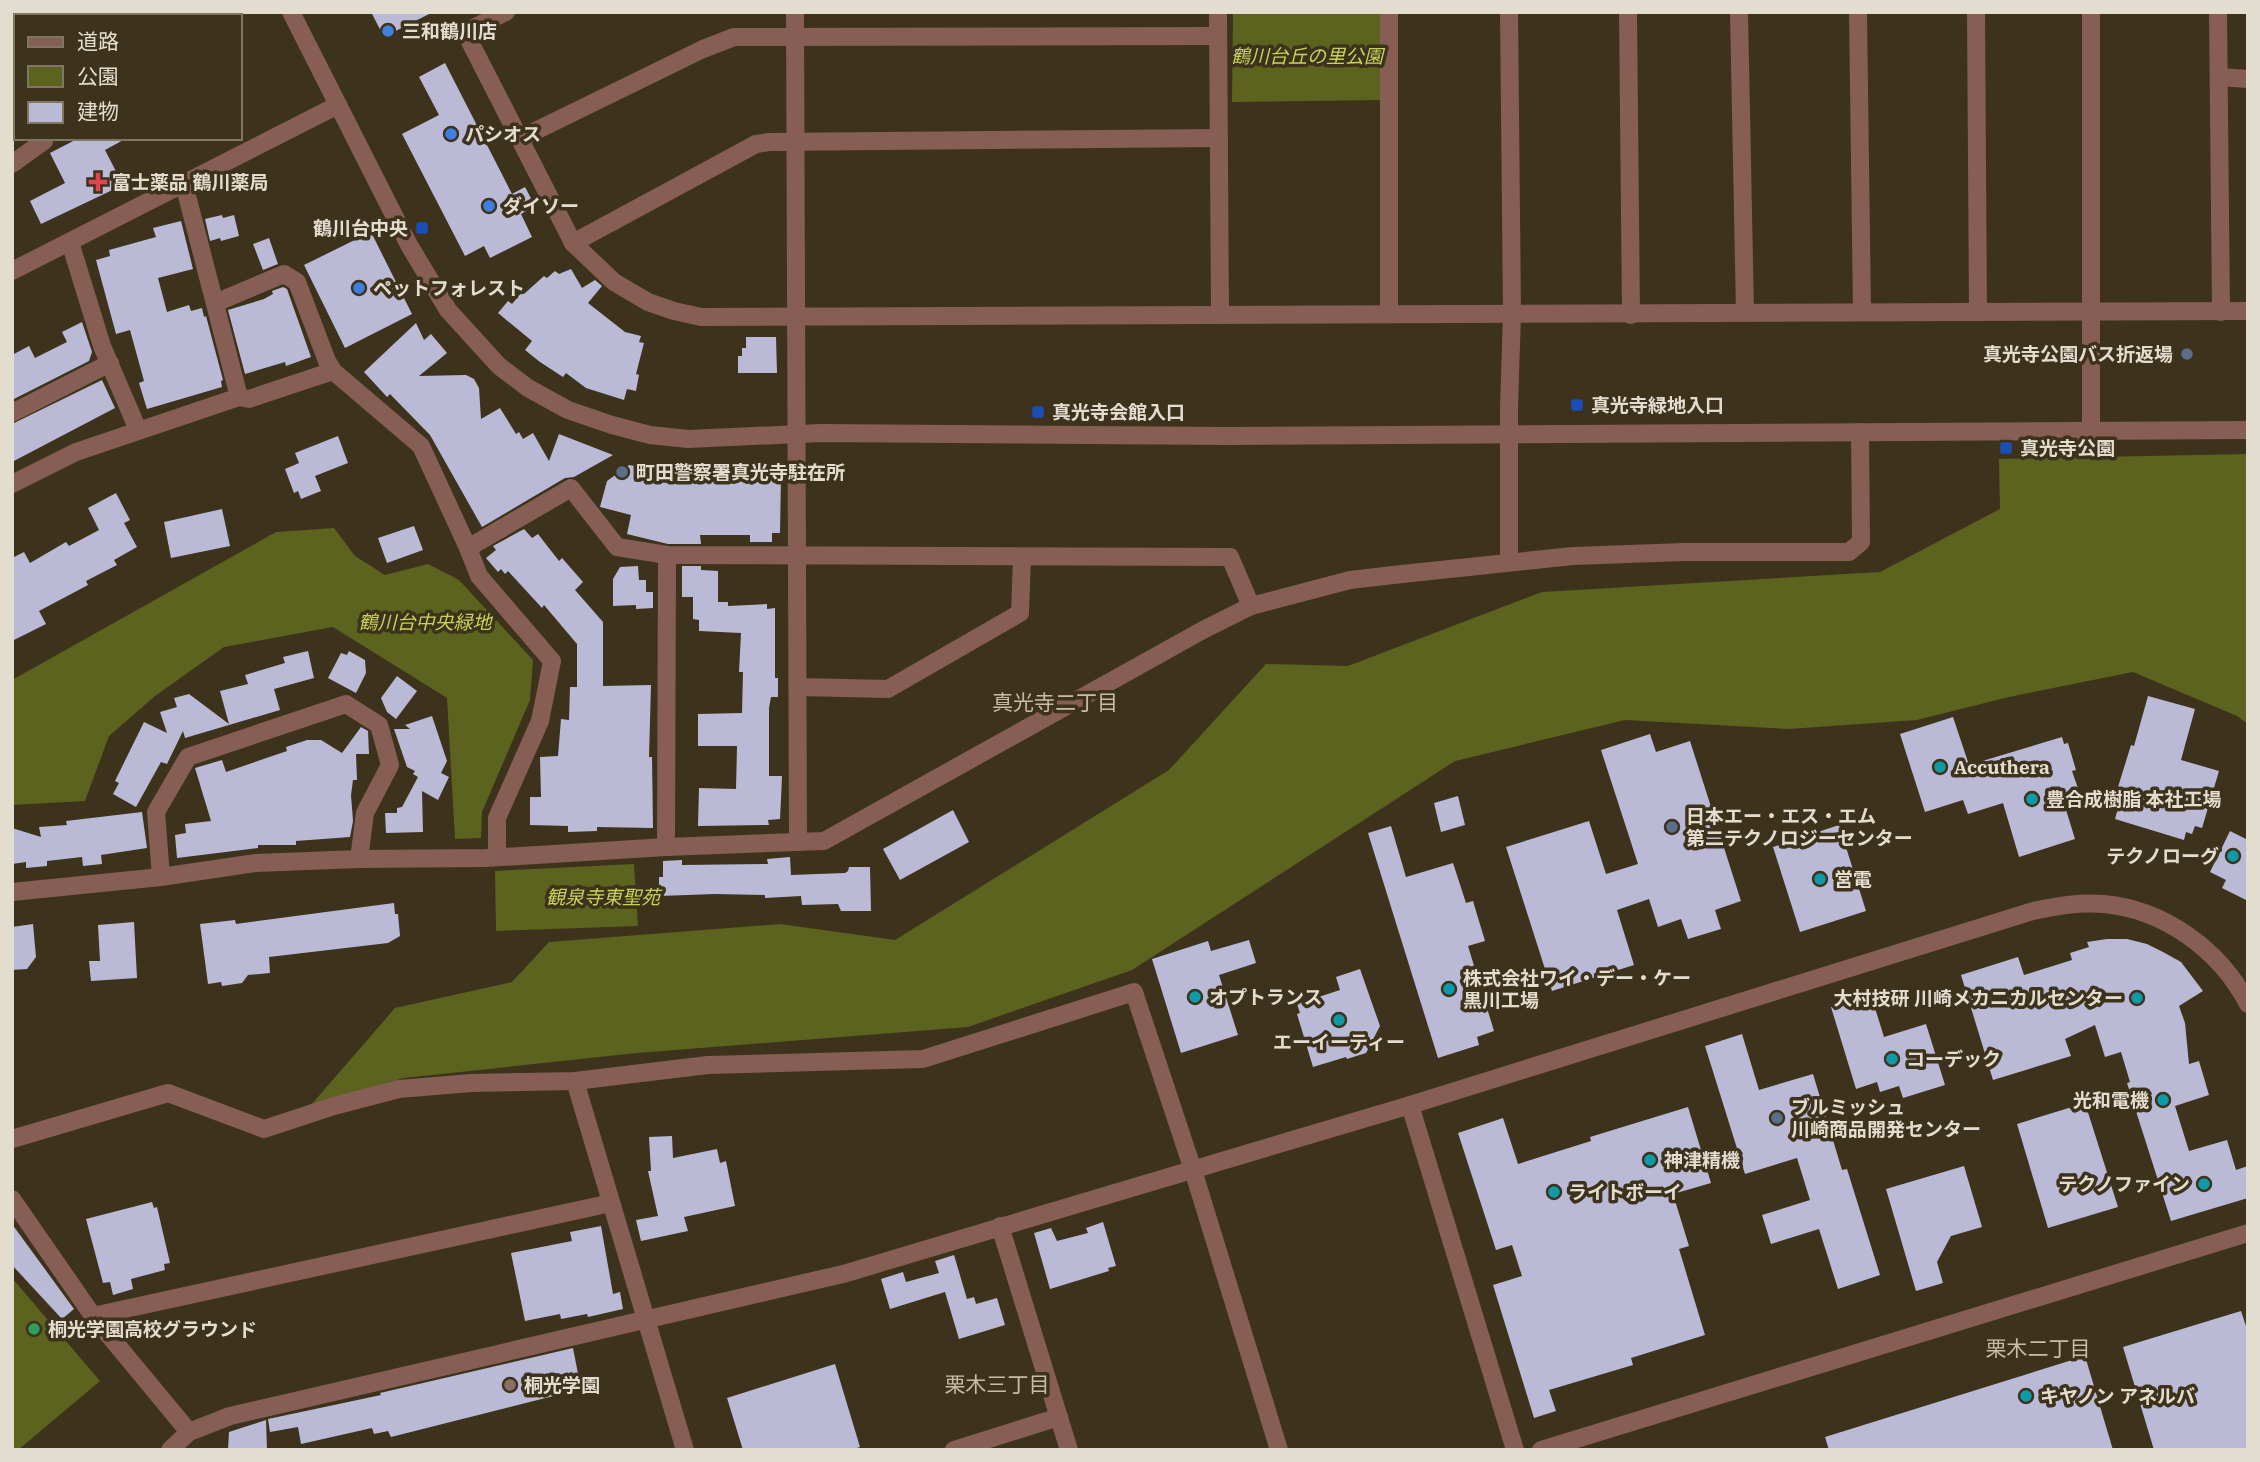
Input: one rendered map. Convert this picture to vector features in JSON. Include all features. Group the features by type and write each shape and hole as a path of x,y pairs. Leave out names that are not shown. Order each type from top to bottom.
{"street":[{"path":"291,12 409,245 437,295 472,339 499,366 528,388 568,410 650,435 688,439 797,434 1509,435 2248,430"},
{"path":"506,12 465,32 573,243 614,282 648,302 701,317 2248,311"},
{"path":"795,12 798,842"},
{"path":"1219,12 1220,314"},
{"path":"1389,12 1389,314"},
{"path":"1509,12 1512,314 1509,562"},
{"path":"1629,12 1631,315"},
{"path":"1739,12 1745,312"},
{"path":"1858,12 1862,312"},
{"path":"1976,12 1978,312"},
{"path":"2091,12 2091,430"},
{"path":"2218,12 2221,312"},
{"path":"519,139 734,37 1218,36"},
{"path":"2219,76 2248,79"},
{"path":"12,271 338,105"},
{"path":"573,243 756,144 796,141 1219,138"},
{"path":"12,164 45,140"},
{"path":"184,184 239,397"},
{"path":"70,242 102,345 138,429"},
{"path":"215,303 284,274 297,282 327,361 334,371 421,446 479,576 552,661 540,721 496,818 497,857"},
{"path":"12,413 110,363"},
{"path":"12,484 76,452 138,429 239,397 249,399 334,371"},
{"path":"12,892 161,877 256,863 497,857 824,841 1251,606 1350,580 1573,556 1849,552 1861,542 1860,432"},
{"path":"468,548 571,488 617,547 667,555 1230,557 1251,606"},
{"path":"666,847 667,555"},
{"path":"797,687 888,689 1020,613 1022,557"},
{"path":"161,877 156,812 188,757 346,704 379,724 390,765 365,813 359,859"},
{"path":"170,1450 189,1432 230,1416 844,1274 1410,1105 2021,915 2069,904 2105,904 2145,914 2174,927 2208,950 2239,987 2248,1004"},
{"path":"12,1139 168,1093 264,1129 334,1105 399,1089 471,1083 575,1081 708,1065 923,1059 1134,992 1193,1170 1279,1450"},
{"path":"575,1081 685,1450"},
{"path":"1410,1105 1516,1450"},
{"path":"12,1199 93,1316 189,1432"},
{"path":"93,1316 611,1203"},
{"path":"1000,1226 1069,1450"},
{"path":"1541,1450 2248,1233"},
{"path":"954,1450 1059,1417"}],"green space":[{"name":"鶴川台丘の里公園","path":"1233,12 1381,12 1382,100 1232,102"},
{"path":"2248,454 2248,724 2237,716 2133,672 2009,697 1917,720 1789,729 1625,720 1455,761 1132,970 968,1027 637,1053 404,1078 311,1105 395,1008 512,982 549,942 780,924 895,940 1169,770 1266,664 1348,666 1542,592 1880,572 2000,509 1999,459"},
{"name":"鶴川台中央緑地","path":"334,528 355,556 385,575 428,564 459,580 533,660 530,700 482,812 481,838 455,839 447,698 333,627 224,647 155,696 109,736 85,801 12,805 12,680 276,532"},
{"name":"観泉寺東聖苑","path":"634,864 638,926 496,931 495,871"},
{"name":"桐光学園高校グラウンド","path":"12,1278 100,1381 18,1450 12,1450"}],"building":[{"name":"三和鶴川店","path":"371,12 433,12 384,37"},
{"path":"445,63 512,194 525,187 535,206 521,214 532,237 490,258 484,246 465,256 402,134 439,115 419,77"},
{"path":"75,140 123,140 105,150 123,185 41,224 30,201 65,183 50,153"},
{"path":"222,215 223,218 234,215 239,236 210,241 205,219"},
{"path":"181,221 193,269 158,278 167,312 189,305 191,311 202,308 223,380 222,387 147,409 139,383 144,381 130,330 116,334 96,260 110,256 109,250 156,237 153,228"},
{"path":"371,232 412,314 345,348 304,265"},
{"path":"269,238 278,264 263,270 253,244"},
{"path":"571,269 582,288 595,280 602,286 588,303 625,332 641,336 639,342 644,343 636,374 639,375 636,391 627,389 624,400 586,388 566,373 563,377 540,362 525,350 532,341 498,313 508,301 512,304 522,292 524,294 544,276 547,278 555,271 559,274"},
{"path":"283,287 287,289 311,357 286,366 285,362 245,374 228,310 264,299 273,294 272,291"},
{"path":"82,322 92,352 89,361 12,400 12,355 29,346 35,358 67,342 62,332"},
{"path":"416,323 424,340 431,334 447,353 419,376 466,375 474,379 479,388 481,419 500,408 516,434 519,432 523,439 533,433 549,461 559,434 613,455 574,477 565,478 482,527 430,435 390,394 387,397 364,372"},
{"path":"746,337 776,337 777,373 738,373 738,356 742,356 742,348 746,348"},
{"path":"102,380 115,408 12,462 12,424"},
{"path":"338,436 348,463 315,476 321,491 301,499 298,491 294,493 285,469 299,463 295,453"},
{"path":"678,464 733,464 733,468 771,469 771,474 781,474 780,533 772,533 772,542 750,542 750,535 700,535 701,544 668,544 627,534 631,515 600,507 607,481 629,465 678,473"},
{"path":"116,493 130,520 124,523 137,547 114,560 117,565 86,581 88,585 39,611 46,624 12,641 12,558 24,552 30,563 66,542 69,546 99,530 88,508"},
{"path":"222,509 230,546 171,558 164,522"},
{"path":"414,526 423,550 387,563 378,538"},
{"path":"524,529 532,538 538,534 559,561 562,558 583,582 575,590 603,622 603,686 651,685 649,757 652,757 653,828 597,827 597,831 568,832 568,826 530,825 530,797 541,797 540,757 558,756 561,719 569,720 570,687 577,687 577,644 544,605 542,608 508,571 505,574 501,569 498,572 486,558 496,550 493,546"},
{"path":"638,566 639,580 646,580 646,592 653,592 653,608 636,609 636,605 613,606 613,579 620,567"},
{"path":"682,566 701,566 701,570 718,571 718,602 728,602 728,606 767,604 767,609 775,608 775,678 778,678 778,697 771,697 769,708 769,776 782,776 780,819 768,820 769,825 698,826 699,788 736,789 737,746 698,746 698,714 742,713 743,672 739,672 741,633 699,631 699,620 693,619 693,597 682,597"},
{"path":"308,651 314,678 274,689 280,710 185,738 183,731 167,764 161,762 136,807 113,794 119,783 115,781 144,722 167,733 160,712 177,707 174,698 189,694 229,724 220,691 248,684 245,675 285,663 283,657"},
{"path":"349,651 365,660 366,673 356,693 328,678 341,653 347,655"},
{"path":"397,676 417,691 396,719 387,712 381,698"},
{"path":"2148,696 2195,709 2181,760 2219,771 2202,828 2195,826 2192,834 2186,832 2184,840 2115,819 2120,801 2114,800 2131,745 2134,746"},
{"path":"432,716 447,761 441,773 449,777 438,800 422,791 423,832 386,833 385,813 397,813 397,808 402,807 418,777 413,774 415,771 407,767 394,729 410,729 405,725"},
{"path":"1953,717 1969,765 2062,737 2064,744 2068,743 2076,770 2072,771 2080,794 2063,800 2075,839 2019,857 2003,803 1968,814 1963,800 1925,812 1900,734"},
{"path":"361,727 368,731 369,754 356,754 357,780 353,780 351,795 353,821 350,837 296,841 296,845 258,845 258,848 177,858 175,835 186,833 185,824 211,821 195,768 222,760 226,772 287,751 286,747 307,740 321,740 342,753"},
{"path":"1650,734 1656,752 1690,741 1741,901 1715,910 1721,929 1688,939 1681,919 1658,927 1649,899 1617,910 1634,965 1552,991 1506,847 1589,821 1606,874 1638,864 1601,750"},
{"path":"1458,796 1465,825 1441,832 1434,803"},
{"path":"953,810 969,842 900,880 883,849"},
{"path":"142,812 147,848 101,855 102,864 83,866 82,857 47,861 47,866 26,868 26,862 12,864 12,828 41,837 39,827"},
{"name":"営電","path":"1839,825 1866,911 1800,932 1773,847"},
{"name":"株式会社ワイ・デー・ケー 黒川工場","path":"1391,826 1406,877 1453,863 1466,903 1473,901 1485,941 1468,946 1494,1031 1477,1037 1479,1045 1438,1058 1368,833"},
{"name":"テクノローグ","path":"2230,831 2248,840 2248,901 2222,888 2226,880 2210,872"},
{"path":"790,857 791,875 845,873 849,867 870,867 871,911 841,911 838,904 802,905 801,896 659,896 659,877 663,877 663,861 682,860 682,865 768,864 767,859"},
{"path":"394,903 400,936 388,943 269,957 270,973 248,975 242,983 222,986 221,982 208,984 200,924 235,920 236,924"},
{"path":"134,922 137,978 91,981 89,961 100,961 98,925"},
{"path":"33,924 36,957 27,969 12,970 12,927"},
{"path":"2127,939 2163,952 2181,962 2203,991 2179,1006 2185,1023 2189,1064 2199,1061 2209,1095 2175,1106 2189,1151 2227,1140 2236,1170 2248,1166 2248,1198 2171,1221 2127,1083 2130,1082 2121,1052 2105,1057 2095,1025 2065,1039 2071,1056 1993,1080 1961,975 2018,957 2024,975 2072,960 2070,953 2089,947 2087,942"},
{"name":"オプトランス","path":"1249,940 1256,963 1219,975 1238,1035 1181,1053 1152,959 1208,941 1211,951"},
{"name":"エーイーティー","path":"1360,969 1380,1026 1366,1053 1313,1067 1297,1014 1300,1013 1297,1004 1340,990 1336,977"},
{"name":"コーデック","path":"1871,995 1884,1037 1926,1024 1945,1085 1903,1098 1899,1086 1880,1092 1877,1082 1856,1089 1831,1007"},
{"path":"1742,1034 1759,1090 1813,1074 1842,1170 1847,1169 1880,1275 1838,1289 1819,1229 1771,1244 1762,1215 1810,1200 1797,1158 1745,1174 1705,1046"},
{"path":"2085,1103 2118,1207 2048,1228 2017,1124"},
{"path":"1688,1107 1711,1183 1673,1194 1689,1246 1679,1249 1705,1335 1631,1358 1633,1365 1549,1390 1556,1411 1534,1418 1493,1285 1522,1276 1512,1245 1496,1250 1458,1133 1503,1118 1518,1164 1591,1141 1590,1137"},
{"path":"672,1136 673,1158 717,1149 720,1163 726,1161 735,1206 684,1217 688,1231 641,1241 636,1220 658,1216 648,1171 651,1171 649,1137"},
{"path":"1964,1166 1982,1227 1951,1236 1937,1262 1943,1283 1916,1291 1886,1189"},
{"path":"152,1202 154,1208 157,1207 170,1263 164,1264 165,1270 131,1279 133,1289 113,1295 110,1282 103,1283 86,1219"},
{"path":"1103,1222 1116,1266 1108,1268 1109,1271 1050,1289 1034,1233 1051,1228 1057,1241 1088,1233 1086,1228"},
{"path":"12,1224 74,1309 62,1319 12,1265"},
{"path":"601,1226 613,1294 620,1292 623,1309 588,1317 587,1314 561,1319 560,1314 525,1321 511,1253 572,1241 570,1232"},
{"path":"954,1255 967,1299 974,1297 976,1304 997,1298 1005,1325 959,1339 945,1292 890,1309 881,1279 903,1272 906,1282 939,1273 935,1261"},
{"path":"2241,1311 2248,1332 2248,1450 2154,1450 2123,1347"},
{"path":"573,1348 581,1389 391,1437 388,1431 374,1434 372,1428 301,1444 298,1427 270,1432 268,1419 381,1395 380,1393"},
{"name":"キヤノン アネルバ","path":"2085,1356 2113,1450 1829,1450 1825,1437"},
{"path":"835,1364 860,1447 851,1450 743,1450 727,1398"},
{"path":"266,1420 267,1450 228,1450 229,1432"}],"place":[{"name":"三和鶴川店","path":"388,31"},
{"name":"パシオス","path":"451,134"},
{"name":"富士薬品 鶴川薬局","path":"98,182"},
{"name":"ダイソー","path":"489,206"},
{"name":"鶴川台中央","path":"422,228"},
{"name":"ペットフォレスト","path":"359,288"},
{"name":"真光寺公園バス折返場","path":"2187,354"},
{"name":"真光寺緑地入口","path":"1577,405"},
{"name":"真光寺会館入口","path":"1038,412"},
{"name":"真光寺公園","path":"2006,448"},
{"name":"町田警察署真光寺駐在所","path":"622,472"},
{"name":"Accuthera","path":"1940,767"},
{"name":"豊合成樹脂 本社工場","path":"2032,799"},
{"name":"日本エー・エス・エム 第二テクノロジーセンター","path":"1672,827"},
{"name":"テクノローグ","path":"2233,856"},
{"name":"営電","path":"1820,879"},
{"name":"株式会社ワイ・デー・ケー 黒川工場","path":"1449,989"},
{"name":"オプトランス","path":"1195,997"},
{"name":"大村技研 川崎メカニカルセンター","path":"2137,998"},
{"name":"エーイーティー","path":"1339,1020"},
{"name":"コーデック","path":"1892,1059"},
{"name":"光和電機","path":"2163,1100"},
{"name":"ブルミッシュ 川崎商品開発センター","path":"1777,1118"},
{"name":"神津精機","path":"1650,1160"},
{"name":"テクノファイン","path":"2204,1184"},
{"name":"ライトボーイ","path":"1554,1192"},
{"name":"桐光学園高校グラウンド","path":"34,1329"},
{"name":"桐光学園","path":"510,1385"},
{"name":"キヤノン アネルバ","path":"2026,1396"}],"district":[{"name":"真光寺二丁目","path":"1055,703"},
{"name":"栗木二丁目","path":"2038,1349"},
{"name":"栗木三丁目","path":"997,1385"}]}
